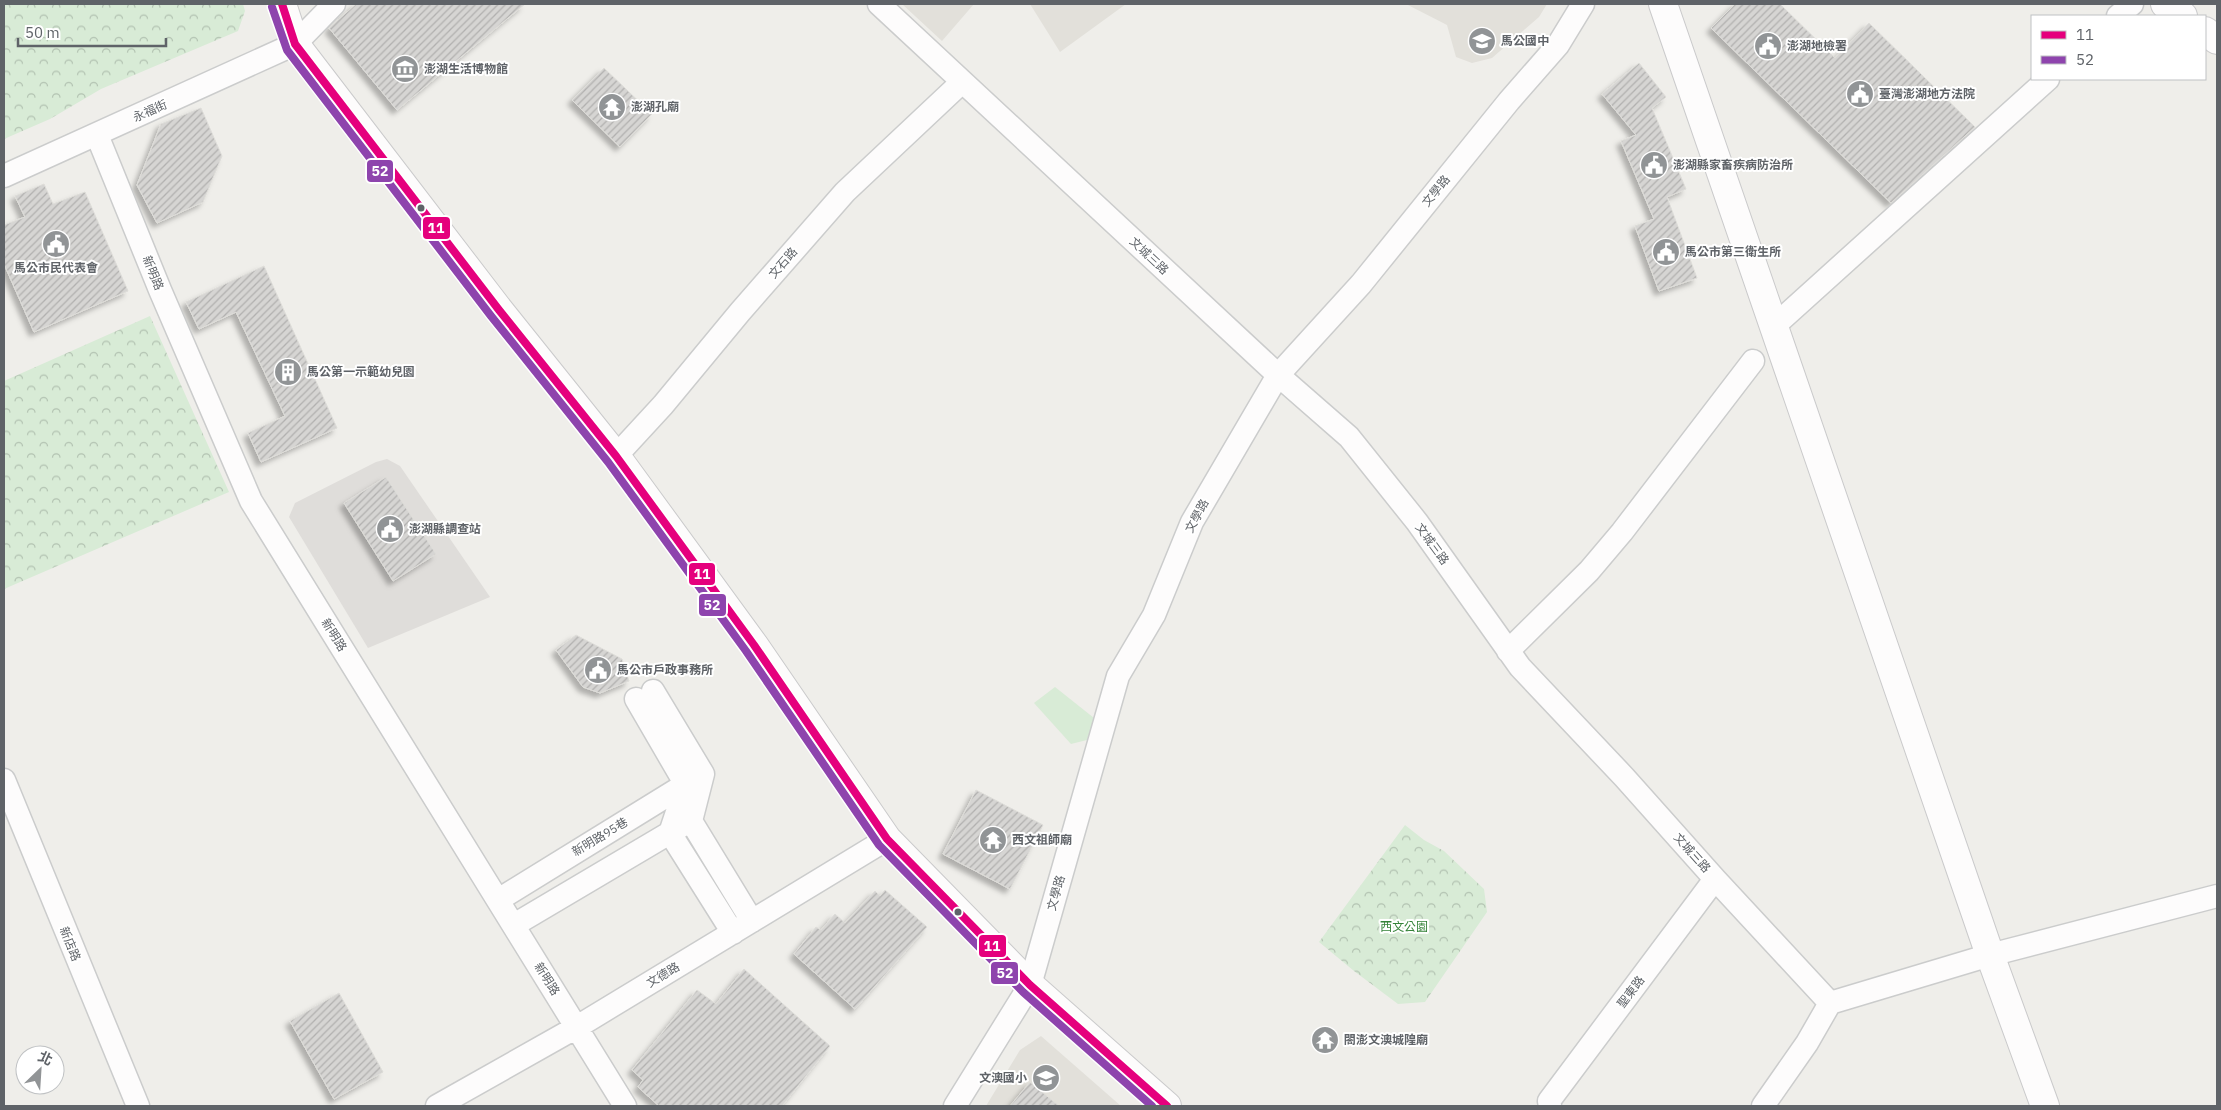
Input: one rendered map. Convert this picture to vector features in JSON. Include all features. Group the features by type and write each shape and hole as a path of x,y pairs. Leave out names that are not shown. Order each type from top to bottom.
{"main road":[{"path":"282,4 295,44 499,310 616,456 754,645 887,839 1030,985 1167,1106"},
{"path":"1663,4 1990,955 2046,1106"},
{"path":"2165,4 2182,15"},
{"path":"2206,32 2217,40"}],"street":[{"path":"295,44 334,4"},
{"name":"文城三路","path":"879,4 1278,375 1349,437 1417,522 1520,667 1624,777 1715,879 1830,1002"},
{"name":"文學路","path":"955,1106 1030,985 1118,676 1154,615 1192,522 1278,375 1361,284 1509,101 1558,44 1583,4"},
{"path":"2119,15 2132,4"},
{"name":"永福街","path":"4,176 295,44"},
{"path":"1773,326 2047,80"},
{"name":"文石路","path":"616,456 845,192 962,82"},
{"name":"新明路","path":"97,135 160,290 251,501 625,1106"},
{"path":"1508,651 1589,571 1753,361"},
{"path":"644,695 694,780 691,820 752,921"},
{"name":"新店路","path":"4,780 138,1106"},
{"path":"670,833 694,780"},
{"name":"新明路95巷","path":"498,900 694,780"},
{"path":"514,925 691,820"},
{"path":"670,833 733,933"},
{"name":"文德路","path":"437,1106 577,1027 887,839"},
{"name":"聖東路","path":"1550,1106 1549,1101 1715,879"},
{"path":"1762,1106 1806,1044 1830,1002 1990,955 2217,896"}],"shaded area":[{"path":"902,4 974,4 942,41"},
{"path":"1030,4 1126,4 1060,52"},
{"name":"馬公國中","path":"1406,4 1547,4 1539,17 1492,58 1472,63 1456,57 1447,25"},
{"name":"澎湖縣調查站","path":"387,459 400,466 490,597 368,648 289,517 295,503 376,462"},
{"name":"文澳國小","path":"1041,1036 1121,1106 986,1106 1020,1050"}],"green space":[{"path":"4,4 243,4 245,11 238,31 101,89 50,119 4,139"},
{"path":"150,316 229,492 4,589 4,381"},
{"path":"1055,687 1094,718 1087,740 1071,744 1034,703"},
{"name":"西文公園","path":"1405,825 1424,840 1444,851 1484,889 1487,912 1425,1002 1398,1004 1319,942"}],"building":[{"name":"澎湖生活博物館","path":"356,4 525,4 397,110 329,28"},
{"name":"臺灣澎湖地方法院","path":"1735,4 1780,4 1835,58 1869,23 1975,127 1891,203 1711,28"},
{"path":"1639,63 1666,97 1652,108 1686,189 1667,197 1697,278 1659,291 1635,226 1654,219 1621,141 1636,135 1602,94"},
{"name":"澎湖孔廟","path":"604,68 652,114 620,147 572,100"},
{"path":"201,108 222,156 203,202 157,223 137,185 161,124"},
{"name":"馬公市民代表會","path":"44,184 53,204 85,192 128,291 34,332 4,264 4,225 25,217 15,196"},
{"name":"馬公第一示範幼兒園","path":"264,266 337,428 261,462 248,433 285,416 236,312 199,329 186,302"},
{"name":"澎湖縣調查站","path":"386,477 436,554 393,581 344,503"},
{"name":"馬公市戶政事務所","path":"576,635 622,659 629,681 600,693 583,687 556,650"},
{"name":"西文祖師廟","path":"976,790 1043,825 1010,889 943,854"},
{"path":"885,890 927,927 855,1009 794,954 816,927 821,930 835,914 845,923 875,891 880,896"},
{"path":"744,969 830,1046 782,1106 659,1106 638,1087 643,1080 632,1070 697,990 716,1004"},
{"path":"339,993 383,1072 334,1099 290,1021"},
{"path":"1030,1082 1059,1106 1010,1106"}],"transit line":[{"name":"11","path":"282,4 295,44 499,310 616,456 754,645 887,839 1030,985 1167,1106"},
{"name":"52","path":"272,7 287,50 491,316 608,462 746,651 879,845 1023,992 1152,1106"}],"place":[{"name":"馬公國中","path":"1482,41"},
{"name":"澎湖地檢署","path":"1768,46"},
{"name":"澎湖生活博物館","path":"405,69"},
{"name":"臺灣澎湖地方法院","path":"1860,94"},
{"name":"澎湖孔廟","path":"612,107"},
{"name":"澎湖縣家畜疾病防治所","path":"1654,165"},
{"name":"馬公市民代表會","path":"56,244"},
{"name":"馬公市第三衛生所","path":"1666,252"},
{"name":"馬公第一示範幼兒園","path":"288,372"},
{"name":"澎湖縣調查站","path":"390,529"},
{"name":"馬公市戶政事務所","path":"598,670"},
{"name":"西文祖師廟","path":"993,840"},
{"name":"閤澎文澳城隍廟","path":"1325,1040"},
{"name":"文澳國小","path":"1046,1078"}]}
